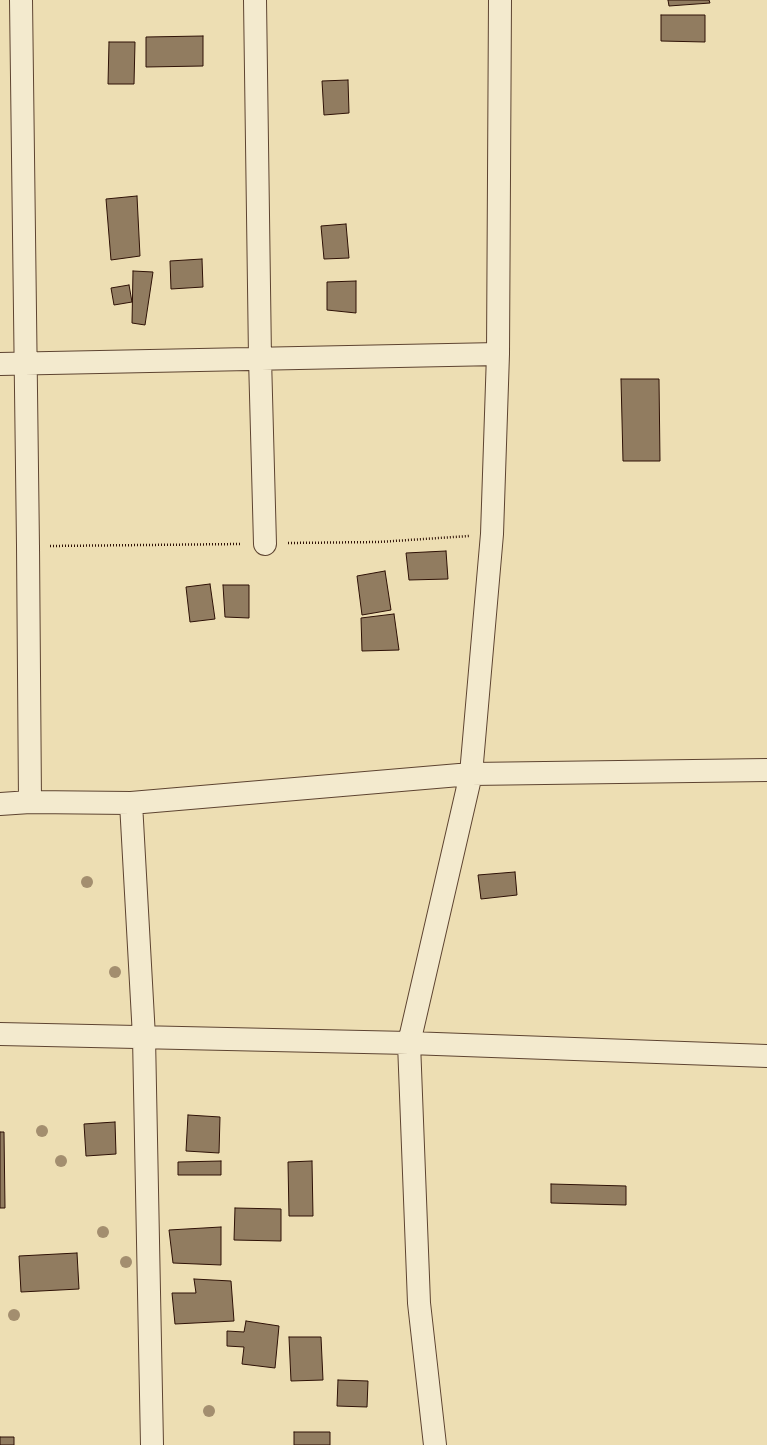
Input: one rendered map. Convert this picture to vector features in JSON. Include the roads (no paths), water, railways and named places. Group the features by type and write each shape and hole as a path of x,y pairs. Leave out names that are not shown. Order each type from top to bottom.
{"street":[{"path":"21,0 30,802"},
{"path":"255,0 260,358 265,544"},
{"path":"435,1445 419,1303 409,1043 471,774 492,534 498,354 500,0"},
{"path":"0,364 498,354"},
{"path":"0,804 30,802 131,803 471,774 767,770"},
{"path":"131,803 144,1037 152,1445"},
{"path":"0,1034 409,1043 767,1056"}]}
